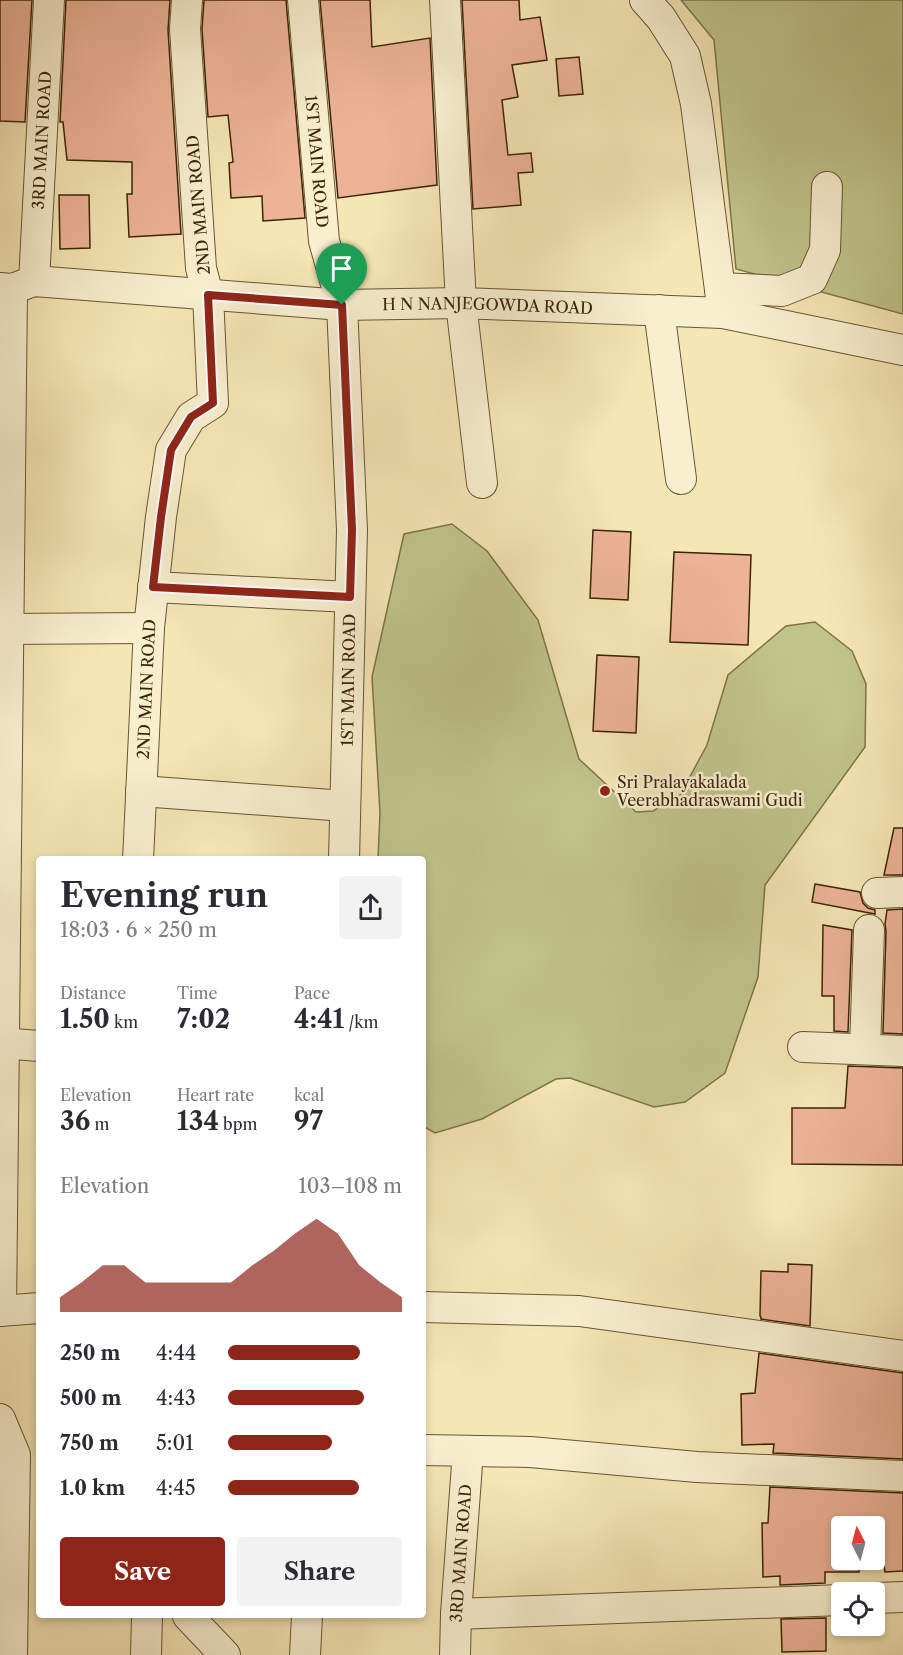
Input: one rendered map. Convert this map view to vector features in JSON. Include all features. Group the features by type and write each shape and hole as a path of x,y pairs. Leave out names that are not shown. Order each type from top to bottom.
{"street":[{"name":"3RD MAIN ROAD","path":"0,1311 4,629 15,286 49,0"},
{"name":"2ND MAIN ROAD","path":"138,856 149,628 171,450 191,417 213,403 208,295 201,268 185,29 187,0"},
{"name":"1ST MAIN ROAD","path":"303,0 324,241 342,305 352,530 344,856"},
{"path":"445,0 461,303 482,483"},
{"path":"645,0 661,18 686,56 696,104 721,301 782,291 812,279 825,250 827,188"},
{"name":"H N NANJEGOWDA ROAD","path":"15,286 208,295 342,305 461,303 659,310 721,301 903,350"},
{"path":"659,310 681,478"},
{"path":"153,587 350,597"},
{"path":"4,629 149,628"},
{"path":"141,791 345,806"},
{"path":"865,1049 869,930"},
{"path":"2,1043 36,1046"},
{"path":"803,1047 903,1051"},
{"path":"426,1307 579,1311 903,1356"},
{"path":"0,1311 36,1308"},
{"path":"0,1419 36,1457"},
{"path":"0,1419 15,1455 12,1655"},
{"path":"426,1450 530,1452 697,1467 903,1476"},
{"name":"3RD MAIN ROAD","path":"455,1655 468,1451"},
{"path":"885,1598 903,1597"},
{"path":"456,1614 831,1600"},
{"path":"146,1655 147,1618"},
{"path":"190,1618 225,1655"},
{"path":"305,1655 307,1618"}],"green space":[{"path":"681,0 903,0 903,314 736,269 714,40"},
{"path":"452,524 487,551 538,620 579,759 636,812 653,811 680,795 707,745 728,675 786,626 815,622 852,651 866,684 865,747 765,885 758,977 725,1073 685,1102 654,1107 570,1078 556,1079 482,1119 435,1133 426,1128 426,856 378,856 380,813 372,677 404,534"}],"building":[{"path":"0,0 32,0 25,122 0,121"},
{"path":"66,0 170,0 168,30 181,234 129,237 127,194 132,194 132,162 67,160 63,122 60,122"},
{"path":"204,0 286,0 305,218 263,221 262,196 231,198 229,163 233,162 228,115 208,117 202,29"},
{"path":"320,0 370,0 372,47 430,38 437,185 338,198"},
{"path":"462,0 519,0 520,20 540,17 547,60 512,65 518,97 502,100 508,155 531,153 533,172 518,173 521,205 473,209"},
{"path":"579,57 583,94 559,96 556,59"},
{"path":"59,195 89,195 90,248 60,249"},
{"path":"593,530 631,532 628,600 590,598"},
{"path":"674,552 751,555 748,645 670,642"},
{"path":"597,655 639,657 636,733 593,731"},
{"path":"894,828 903,828 903,875 884,875"},
{"path":"815,884 860,892 863,903 875,910 875,914 812,902"},
{"path":"903,909 903,1034 883,1033 887,910"},
{"path":"823,925 852,930 848,1032 834,1031 834,996 822,996"},
{"path":"848,1066 903,1068 903,1165 792,1164 792,1108 845,1108"},
{"path":"788,1264 812,1265 810,1326 761,1319 761,1271 788,1272"},
{"path":"759,1353 903,1373 903,1459 773,1453 774,1444 742,1445 741,1394 755,1393"},
{"path":"770,1487 903,1493 903,1571 885,1572 885,1516 831,1516 831,1570 859,1570 859,1572 825,1572 825,1583 780,1585 780,1576 763,1577 762,1523 768,1523"},
{"path":"826,1618 826,1651 782,1652 781,1619"}],"place":[{"name":"Sri Pralayakalada Veerabhadraswami Gudi","path":"605,791"}],"route":[{"path":"208,295 342,305 352,530 350,597 153,587 171,450 191,417 213,403 208,295"}]}
